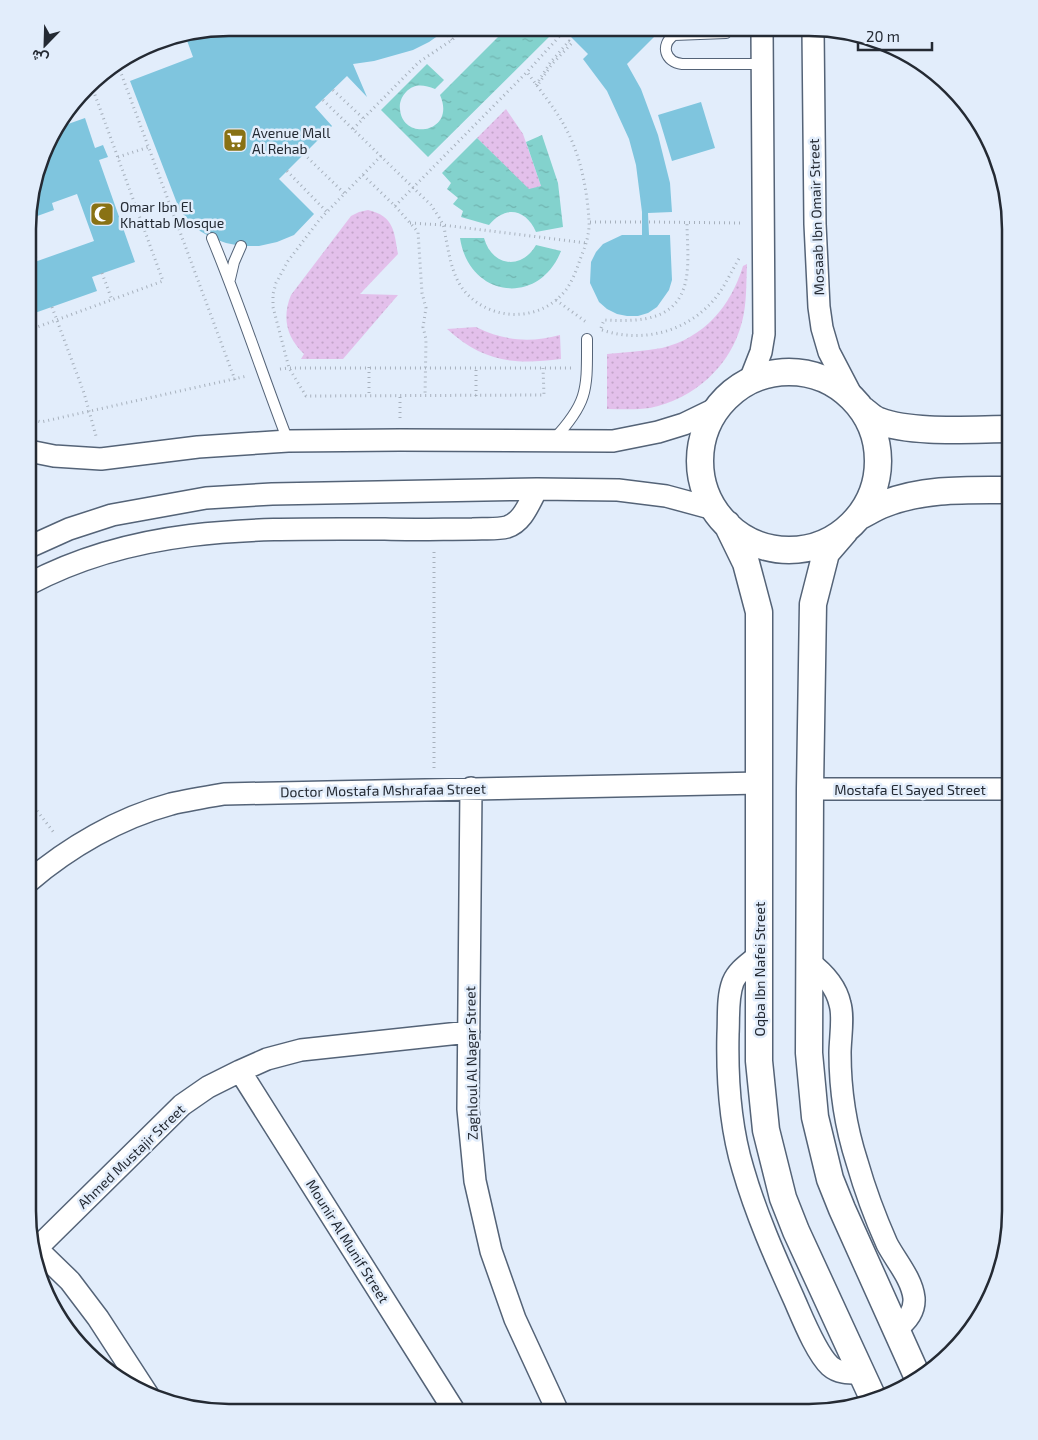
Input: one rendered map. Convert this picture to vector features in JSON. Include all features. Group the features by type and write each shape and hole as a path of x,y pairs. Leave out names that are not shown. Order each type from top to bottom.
{"street":[{"path":"750,380 761,352 764,334 762,36"},
{"name":"Mosaab Ibn Omair Street","path":"813,36 815,224 819,307 822,328 829,352 840,376 858,404"},
{"path":"1002,429 901,427 878,421 835,384 815,375 793,372 771,373 750,380 732,392 717,408 708,423 702,440 700,458 701,476 706,493 720,517 744,538 763,546 785,550 806,549 820,544 884,504 912,495 944,491 1002,490"},
{"path":"858,404 873,430 878,452 878,475 871,497 826,553 813,604 809,962 811,1085 815,1117 830,1179 915,1372"},
{"path":"36,452 54,456 101,459 198,447 288,441 613,441 684,424 717,408"},
{"path":"36,544 112,515 206,498 272,494 537,489 640,492 666,496 720,517"},
{"path":"36,581 84,560 121,548 170,538 214,532 275,529 433,530 497,528 512,525 519,520 537,489"},
{"name":"Oqba Ibn Nafei Street","path":"720,517 746,563 759,612 759,1061 766,1130 774,1165 796,1231 871,1394"},
{"name":"Doctor Mostafa Mshrafaa Street","path":"36,876 67,851 119,823 162,808 224,794 760,783"},
{"name":"Zaghloul Al Nagar Street","path":"471,788 468,1109 475,1181 491,1251 515,1319 554,1404"},
{"name":"Mostafa El Sayed Street","path":"810,789 1002,789"},
{"name":"Ahmed Mustajir Street","path":"40,1245 182,1105 208,1087 240,1071 268,1059 301,1050 469,1032"},
{"name":"Mounir Al Munif Street","path":"240,1071 451,1404"},
{"path":"41,1254 70,1281 98,1318 139,1381"}],"lane":[{"path":"673,36 666,44 667,55 676,63 762,64"},
{"path":"212,238 230,280 261,372 288,441"},
{"path":"230,280 234,262 241,246"},
{"path":"552,440 569,423 578,409 585,391 587,339"}],"path":[{"path":"448,36 452,40"},
{"path":"353,130 419,62 457,36"},
{"path":"395,206 560,36"},
{"path":"537,86 550,63 572,41"},
{"path":"120,70 234,380"},
{"path":"322,100 431,205 443,225 453,271 463,289 478,303 497,312 531,313 544,308 556,300 573,279 586,243 590,222 583,176 576,150 564,124 527,72"},
{"path":"333,90 364,119"},
{"path":"36,328 164,281 94,92"},
{"path":"118,157 149,147"},
{"path":"304,154 345,194"},
{"path":"381,156 328,212 291,257 280,273 276,283 273,294 273,308 289,368 306,396 544,395 543,368"},
{"path":"287,171 328,212"},
{"path":"363,175 395,206 418,232 422,293 426,308 423,327 426,339 425,396"},
{"path":"590,222 642,222"},
{"path":"649,222 741,223"},
{"path":"601,330 604,320 630,321 647,319 658,316 676,302 682,293 688,271 687,222"},
{"path":"409,223 443,225 586,243"},
{"path":"594,327 614,334 644,336 660,334 691,320 716,298 744,251 764,231"},
{"path":"102,273 112,300"},
{"path":"556,300 588,323"},
{"path":"52,307 90,412 101,459"},
{"path":"369,367 369,396"},
{"path":"476,367 476,396"},
{"path":"36,420 41,422 90,412 234,380 261,372 289,368 587,368"},
{"path":"433,530 435,652 434,789"},
{"path":"36,809 67,851"}],"shaded area":[{"path":"506,109 523,134 541,186 529,190 477,138"},
{"path":"368,210 388,220 394,232 398,254 360,294 398,295 343,359 301,359 304,354 293,341 287,326 288,303 291,295 351,216"},
{"path":"747,264 745,308 742,322 737,338 720,366 696,388 666,404 645,409 607,409 607,354 662,348 691,337 714,318 723,307 738,281 743,266"},
{"path":"476,327 486,332 517,339 528,340 560,335 561,359 514,361 500,359 486,355 473,348 447,329"}],"water":[{"path":"499,36 550,36 428,157 381,110 427,64 444,80 435,89 420,86 409,89 400,104 403,119 409,126 418,129 427,129 435,125 441,118 443,108 440,95"},
{"path":"542,135 558,183 563,227 536,232 527,218 515,212 502,214 489,225 461,217 463,211 453,204 458,198 447,189 451,183 442,173 477,138 529,189 541,186 526,142"},
{"path":"460,238 484,238 488,248 494,255 500,260 508,262 523,259 536,245 561,251 551,269 537,281 522,287 506,288 490,283 476,273 466,258"}],"building":[{"name":"Avenue Mall Al Rehab","path":"229,36 438,36 413,50 374,61 353,64 367,97 347,76 315,107 332,126 279,179 314,214 294,235 277,242 259,246 241,246 212,238 200,231 180,211 130,81 193,57 187,41 204,38"},
{"path":"570,36 655,36 627,64 641,89 658,135 670,183 672,212 648,213 649,235 670,235 672,280 669,290 657,307 648,313 638,316 617,314 607,309 599,302 590,283 591,262 603,244 622,235 642,235 642,212 636,165 629,139 607,91 583,59 588,54"},
{"path":"701,102 715,148 672,161 658,115"},
{"name":"Omar Ibn El Khattab Mosque","path":"85,118 95,148 103,145 108,157 99,160 135,262 92,277 97,291 36,313 36,262 94,241 77,194 52,203 54,210 37,216 46,167 68,124"}],"place":[{"name":"Avenue Mall Al Rehab","path":"235,140"},
{"name":"Omar Ibn El Khattab Mosque","path":"102,214"}]}
